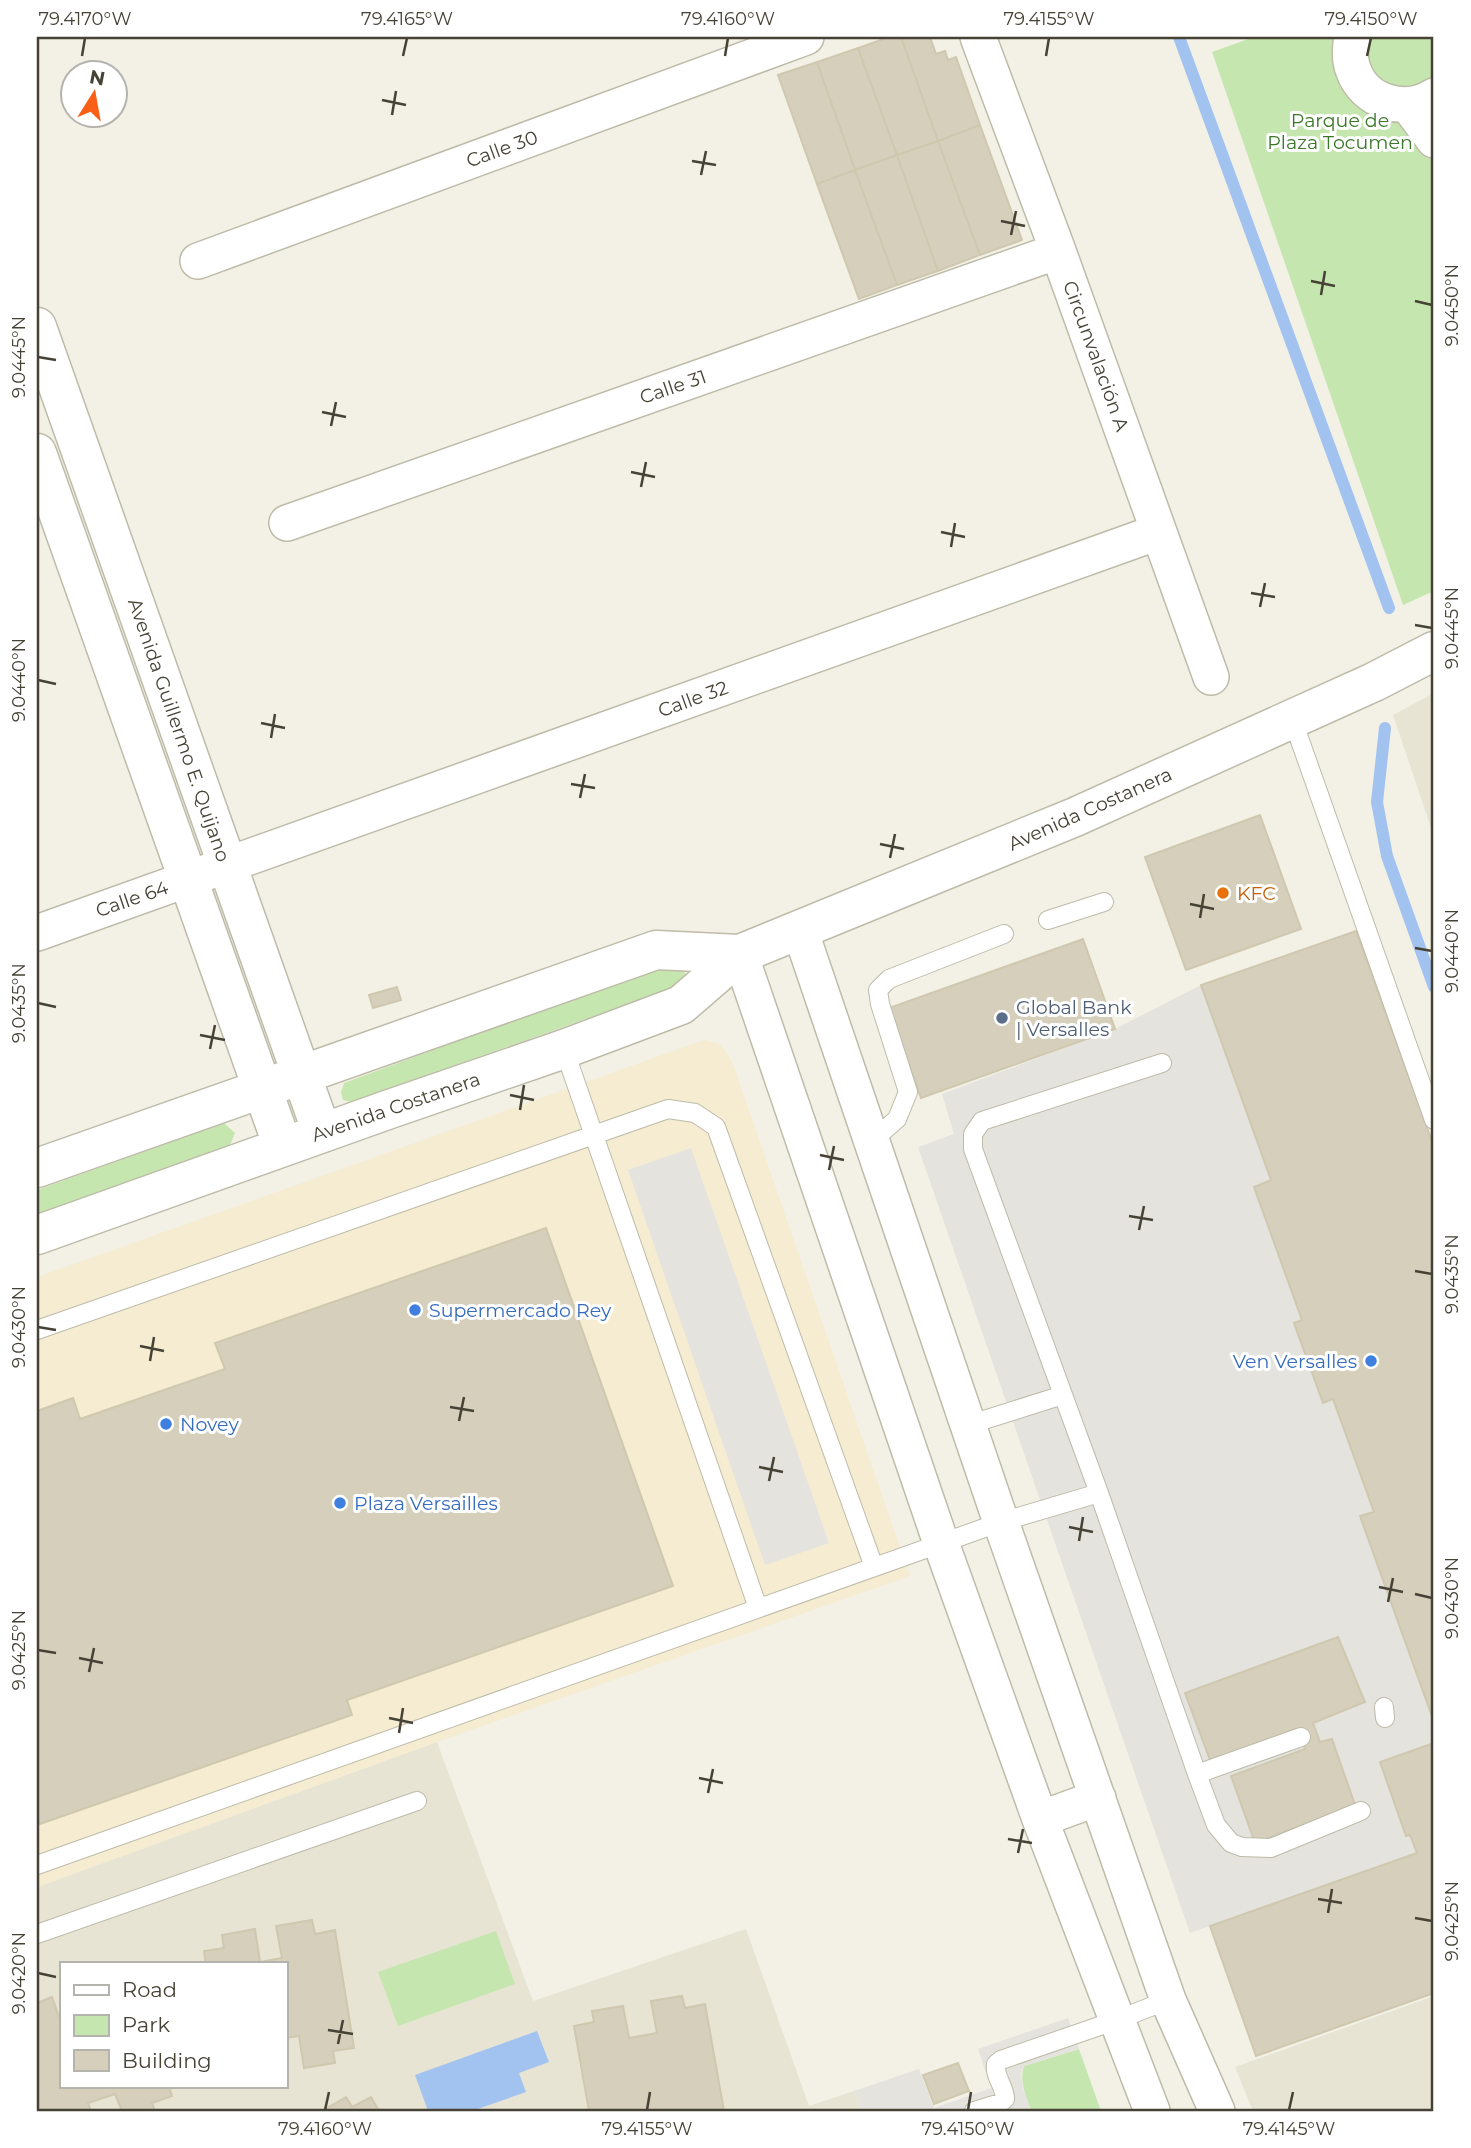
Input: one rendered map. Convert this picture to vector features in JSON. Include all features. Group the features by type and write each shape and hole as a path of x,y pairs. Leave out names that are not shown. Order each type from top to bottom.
{"street":[{"name":"Calle 30","path":"198,261 806,37"},
{"name":"Circunvalación A","path":"978,37 1058,251 1210,677"},
{"path":"1352,37 1349,52 1361,85 1374,97 1391,104 1421,101 1434,140"},
{"name":"Calle 31","path":"287,523 1058,251"},
{"name":"Avenida Guillermo E. Quijano","path":"37,327 323,1133"},
{"name":"Avenida Guillermo E. Quijano","path":"37,453 283,1147"},
{"name":"Calle 32","path":"227,866 1158,532"},
{"name":"Avenida Costanera","path":"37,1235 681,1006 740,954 1075,817 1374,682 1434,651"},
{"name":"Calle 64","path":"37,933 227,866"},
{"path":"800,930 1001,1522 1168,2000 1216,2111"},
{"name":"Avenida Costanera","path":"37,1168 656,950 740,954"},
{"path":"740,954 941,1543 1040,1819 1152,2111"},
{"path":"1040,1819 1098,1798"},
{"path":"1137,2069 1142,2111"}],"lane":[{"path":"1292,718 1434,1120"},
{"path":"1048,920 1104,902"},
{"path":"872,1141 897,1119 908,1092 880,1004 878,989 889,979 1004,934"},
{"path":"564,1049 758,1608"},
{"path":"1162,1063 982,1122 973,1134 973,1149 1099,1493 1216,1825 1231,1843 1242,1847 1271,1848 1361,1811"},
{"path":"37,1330 668,1109 695,1113 716,1127 874,1567"},
{"path":"968,1425 1063,1395"},
{"path":"37,1866 941,1543 1099,1493"},
{"path":"1197,1774 1301,1737"},
{"path":"37,1934 418,1801"},
{"path":"974,2111 1005,2099 995,2070 996,2064 1001,2060 1168,2000"}],"shaded area":[{"path":"1434,693 1434,837 1393,715"},
{"path":"1201,985 1271,1180 1254,1187 1302,1320 1295,1324 1323,1403 1333,1399 1374,1512 1361,1517 1434,1722 1434,1743 1380,1762 1417,1853 1190,1933 918,1147 954,1134 942,1094 1115,1029"},
{"path":"704,1040 720,1044 732,1061 910,1576 437,1742 37,1887 37,1277"},
{"path":"691,1148 829,1543 765,1565 628,1170"},
{"path":"437,1742 533,2001 746,1929 809,2106 854,2091 861,2111 37,2111 37,1887"},
{"path":"1434,1996 1434,2111 1253,2111 1235,2067"},
{"path":"1068,2018 1079,2049 1024,2066 1021,2074 1023,2088 1031,2111 861,2111 854,2091 919,2069 934,2108 991,2088 978,2049"}],"green space":[{"name":"Parque de Plaza Tocumen","path":"1254,37 1434,37 1434,591 1403,605 1212,52"},
{"path":"672,962 682,965 686,977 682,985 351,1102 343,1100 341,1092 344,1083"},
{"path":"224,1123 235,1133 230,1145 37,1214 37,1190"},
{"path":"496,1931 515,1984 398,2026 378,1972"},
{"path":"1079,2049 1101,2111 1031,2111 1023,2083 1024,2066"}],"water":[{"path":"537,2031 549,2062 519,2073 526,2092 472,2111 428,2111 415,2075"}],"building":[{"path":"889,37 901,37 938,141 897,155 858,48"},
{"path":"901,37 930,37 936,54 945,51 948,60 956,57 980,125 938,141"},
{"path":"858,48 897,155 855,170 817,62"},
{"path":"817,62 855,170 817,184 778,75"},
{"path":"980,125 1022,240 980,255 938,141"},
{"path":"938,141 980,255 938,271 897,155"},
{"path":"897,155 938,271 897,285 855,170"},
{"path":"855,170 897,285 859,299 817,184"},
{"name":"KFC","path":"1260,815 1301,929 1186,970 1145,857"},
{"name":"Ven Versalles","path":"1356,931 1434,1147 1434,1722 1360,1516 1374,1512 1333,1399 1323,1403 1294,1323 1302,1320 1254,1187 1271,1180 1201,985"},
{"name":"Global Bank | Versalles","path":"1083,939 1115,1029 921,1098 889,1008"},
{"path":"397,987 401,1000 373,1008 369,995"},
{"name":"Plaza Versailles","path":"546,1228 673,1586 347,1700 352,1715 40,1824 37,1815 37,1411 73,1398 80,1419 225,1369 215,1343"},
{"path":"1338,1637 1365,1702 1313,1723 1320,1742 1332,1739 1355,1805 1255,1843 1231,1776 1305,1749 1298,1728 1210,1760 1185,1693"},
{"path":"1434,1743 1434,1993 1256,2056 1210,1926 1417,1853 1410,1835 1406,1836 1380,1762"},
{"path":"312,1920 315,1934 335,1930 354,2048 333,2051 335,2063 304,2068 299,2036 287,2038 287,1962 260,1962 282,1958 276,1926"},
{"path":"255,1929 260,1962 206,1962 204,1951 224,1948 222,1935"},
{"path":"682,1996 685,2008 705,2004 724,2111 589,2111 574,2026 594,2022 592,2011 623,2006 629,2038 657,2033 651,2001"},
{"path":"52,1997 60,2020 60,2088 169,2088 172,2096 152,2103 155,2111 122,2111 115,2094 88,2103 91,2111 37,2111 37,2003"},
{"path":"958,2063 969,2091 934,2104 923,2075"},
{"path":"346,2097 352,2107 371,2097 379,2111 322,2111"}],"waterway":[{"path":"1179,37 1389,608"},
{"path":"1385,728 1377,802 1387,856 1434,987"}],"place":[{"name":"KFC","path":"1223,893"},
{"name":"Global Bank | Versalles","path":"1002,1018"},
{"name":"Supermercado Rey","path":"415,1310"},
{"name":"Ven Versalles","path":"1371,1361"},
{"name":"Novey","path":"166,1424"},
{"name":"Plaza Versailles","path":"340,1503"}]}
